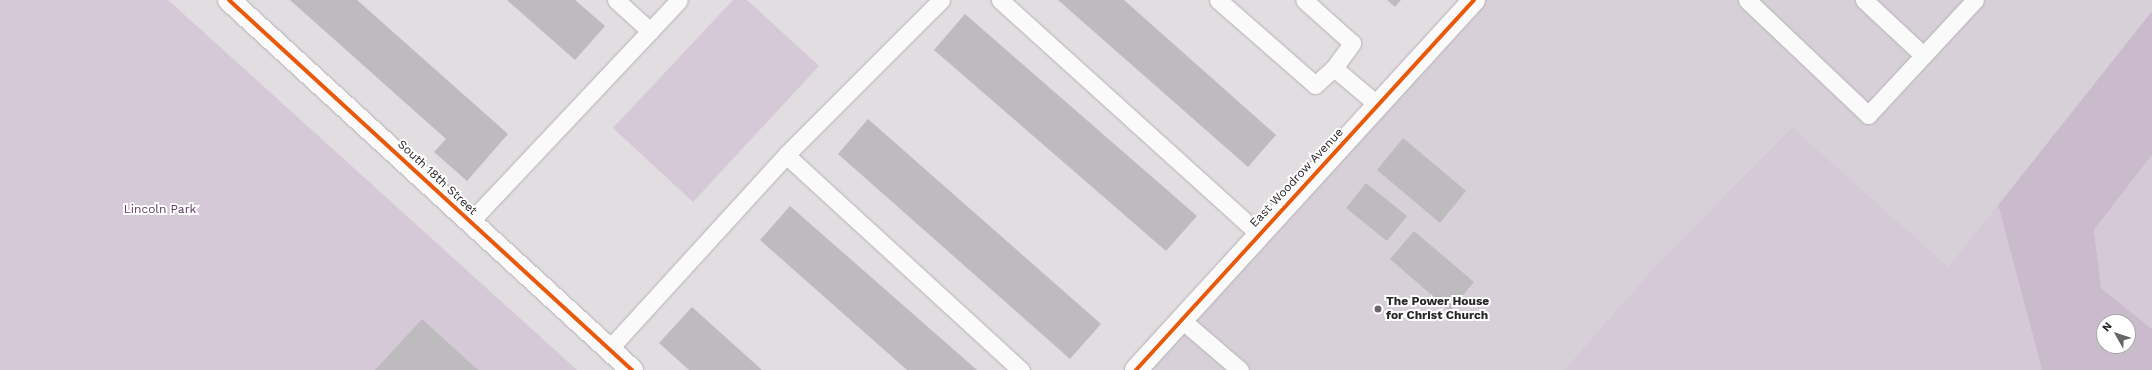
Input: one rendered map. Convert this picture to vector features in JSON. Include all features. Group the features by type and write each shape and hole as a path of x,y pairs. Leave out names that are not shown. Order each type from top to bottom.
{"street":[{"name":"South 18th Street","path":"229,0 632,370"},
{"name":"East Woodrow Avenue","path":"1136,370 1183,321 1259,234 1474,0"}],"lane":[{"path":"616,0 650,31"},
{"path":"470,222 679,0"},
{"path":"609,350 786,155 941,0"},
{"path":"1000,0 1259,234"},
{"path":"1218,0 1315,85 1334,68 1352,43 1304,0"},
{"path":"1747,0 1868,115 1975,0"},
{"path":"1864,0 1923,55"},
{"path":"1334,68 1378,105"},
{"path":"786,155 1021,370"},
{"path":"1183,321 1240,370"}],"shaded area":[{"path":"1480,0 2152,0 2152,11 1948,268 1792,127 1649,273 1564,370 1142,370"},
{"path":"2152,11 2152,155 2094,230 2101,288 2133,314 2096,314 2096,354 2136,354 2136,316 2152,329 2152,370 2042,370 1998,205"}],"green space":[{"name":"Lincoln Park","path":"0,0 168,0 577,370 0,370"},
{"path":"733,0 747,0 819,66 693,202 613,128"},
{"path":"1792,127 1948,267 1998,205 2042,370 1564,370 1649,273"},
{"path":"2152,155 2152,329 2136,316 2136,314 2133,314 2101,288 2094,230"}],"building":[{"path":"290,0 357,0 508,134 467,181 434,152 446,139"},
{"path":"507,0 575,0 605,26 575,60"},
{"path":"1058,0 1124,0 1276,135 1248,167"},
{"path":"1387,0 1401,0 1395,7"},
{"path":"965,14 1197,216 1166,251 934,50"},
{"path":"868,119 1101,324 1070,359 838,154"},
{"path":"1403,138 1466,191 1440,223 1377,170"},
{"path":"1366,183 1407,216 1387,241 1346,208"},
{"path":"790,206 977,370 907,370 760,240"},
{"path":"1414,231 1474,282 1450,311 1390,259"},
{"path":"692,307 762,370 689,370 659,343"},
{"path":"422,319 478,370 375,370"}],"cycle path":[{"path":"229,0 632,370"},
{"path":"1136,370 1474,0"}],"place":[{"name":"The Power House for Christ Church","path":"1378,309"}]}
